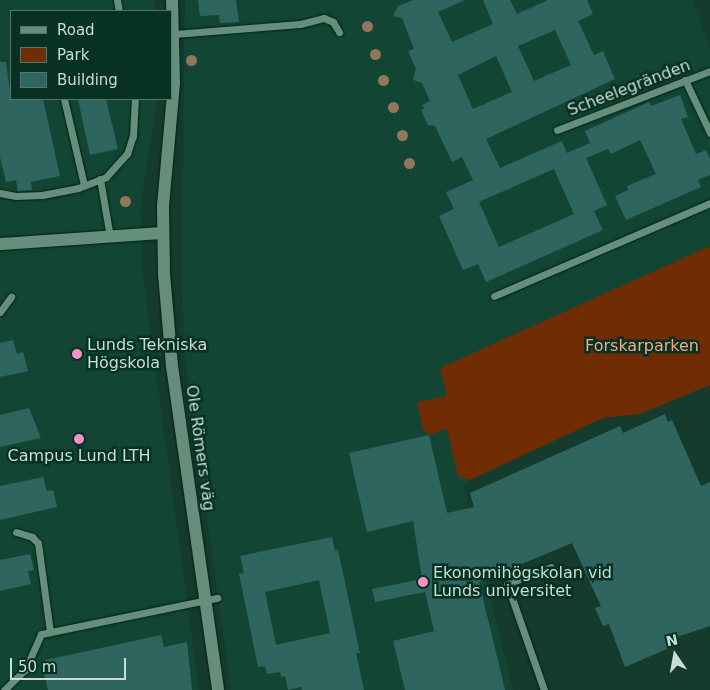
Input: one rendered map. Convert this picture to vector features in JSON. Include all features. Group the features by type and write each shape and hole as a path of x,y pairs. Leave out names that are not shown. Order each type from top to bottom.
{"street":[{"name":"Ole Römers väg","path":"172,0 174,83 163,233 172,366 211,600 218,690"},
{"path":"0,244 163,233"}],"lane":[{"path":"174,34 300,24 324,18 333,22 339,32"},
{"name":"Scheelegränden","path":"557,130 710,71"},
{"path":"685,80 710,133"},
{"path":"64,100 84,185"},
{"path":"0,193 16,196 42,194 84,185 100,179 118,167 127,154 133,136 135,100"},
{"path":"100,179 110,236"},
{"path":"494,296 710,203"},
{"path":"0,312 11,297"},
{"path":"16,532 32,537 38,543 50,632"},
{"path":"544,690 507,584 551,567"},
{"path":"4,690 25,670 41,634 211,600"}],"shaded area":[{"name":"Lunds Tekniska Högskola","path":"0,0 155,0 156,10 10,10 10,100 157,100 141,203 142,268 199,690 0,690"},
{"path":"185,0 693,0 710,50 710,385 640,414 603,418 470,480 463,486 513,690 231,690 184,352 182,262"}],"green space":[{"name":"Forskarparken","path":"710,246 710,385 640,414 603,418 470,480 458,476 447,429 429,435 423,430 417,402 447,396 440,368"}],"building":[{"path":"198,0 236,0 239,22 220,23 219,15 200,16"},
{"path":"413,0 465,0 438,12 452,42 493,24 483,0 510,0 517,14 548,0 587,0 593,14 578,21 594,55 603,51 615,79 486,139 500,168 562,141 567,153 590,143 585,131 649,102 651,106 680,95 688,117 681,119 696,154 706,150 710,159 710,175 698,180 701,187 626,220 615,196 628,190 627,186 656,174 640,140 611,154 608,149 586,158 607,205 594,211 603,230 486,282 478,264 463,270 439,216 454,209 446,192 473,180 462,157 452,162 435,126 428,125 421,110 424,109 422,105 430,101 422,83 413,80 416,69 408,51 414,49 402,18 393,16 398,6","holes":["555,30 571,65 534,81 518,46","496,56 512,92 473,109 458,75","554,169 574,214 499,247 479,202"]},
{"path":"0,62 6,62 10,100 43,100 60,176 31,182 32,190 18,191 16,180 6,182 0,157"},
{"path":"78,100 106,100 118,149 90,155"},
{"path":"13,340 17,354 23,352 28,371 0,377 0,343"},
{"path":"29,408 41,438 0,447 0,415"},
{"path":"665,414 668,422 672,420 701,486 710,482 710,626 671,639 674,646 625,667 609,624 603,626 595,608 601,606 572,543 479,582 505,690 405,690 393,641 434,631 425,592 375,602 372,589 422,579 413,521 367,532 349,453 429,435 447,513 474,507 470,493 620,426 623,433"},
{"path":"43,477 47,491 53,490 57,507 0,520 0,486"},
{"path":"332,537 335,551 338,550 360,653 356,653 364,690 302,690 301,687 288,690 285,676 281,677 280,672 267,674 265,666 258,667 239,574 244,573 240,556","holes":["319,580 330,633 276,645 265,592"]},
{"path":"30,554 34,570 28,571 31,584 0,591 0,560"},
{"path":"161,635 164,647 187,642 192,690 48,690 41,661"}],"place":[{"name":"Lunds Tekniska Högskola","path":"77,354"},
{"name":"Campus Lund LTH","path":"79,439"},
{"name":"Ekonomihögskolan vid Lunds universitet","path":"423,582"}]}
